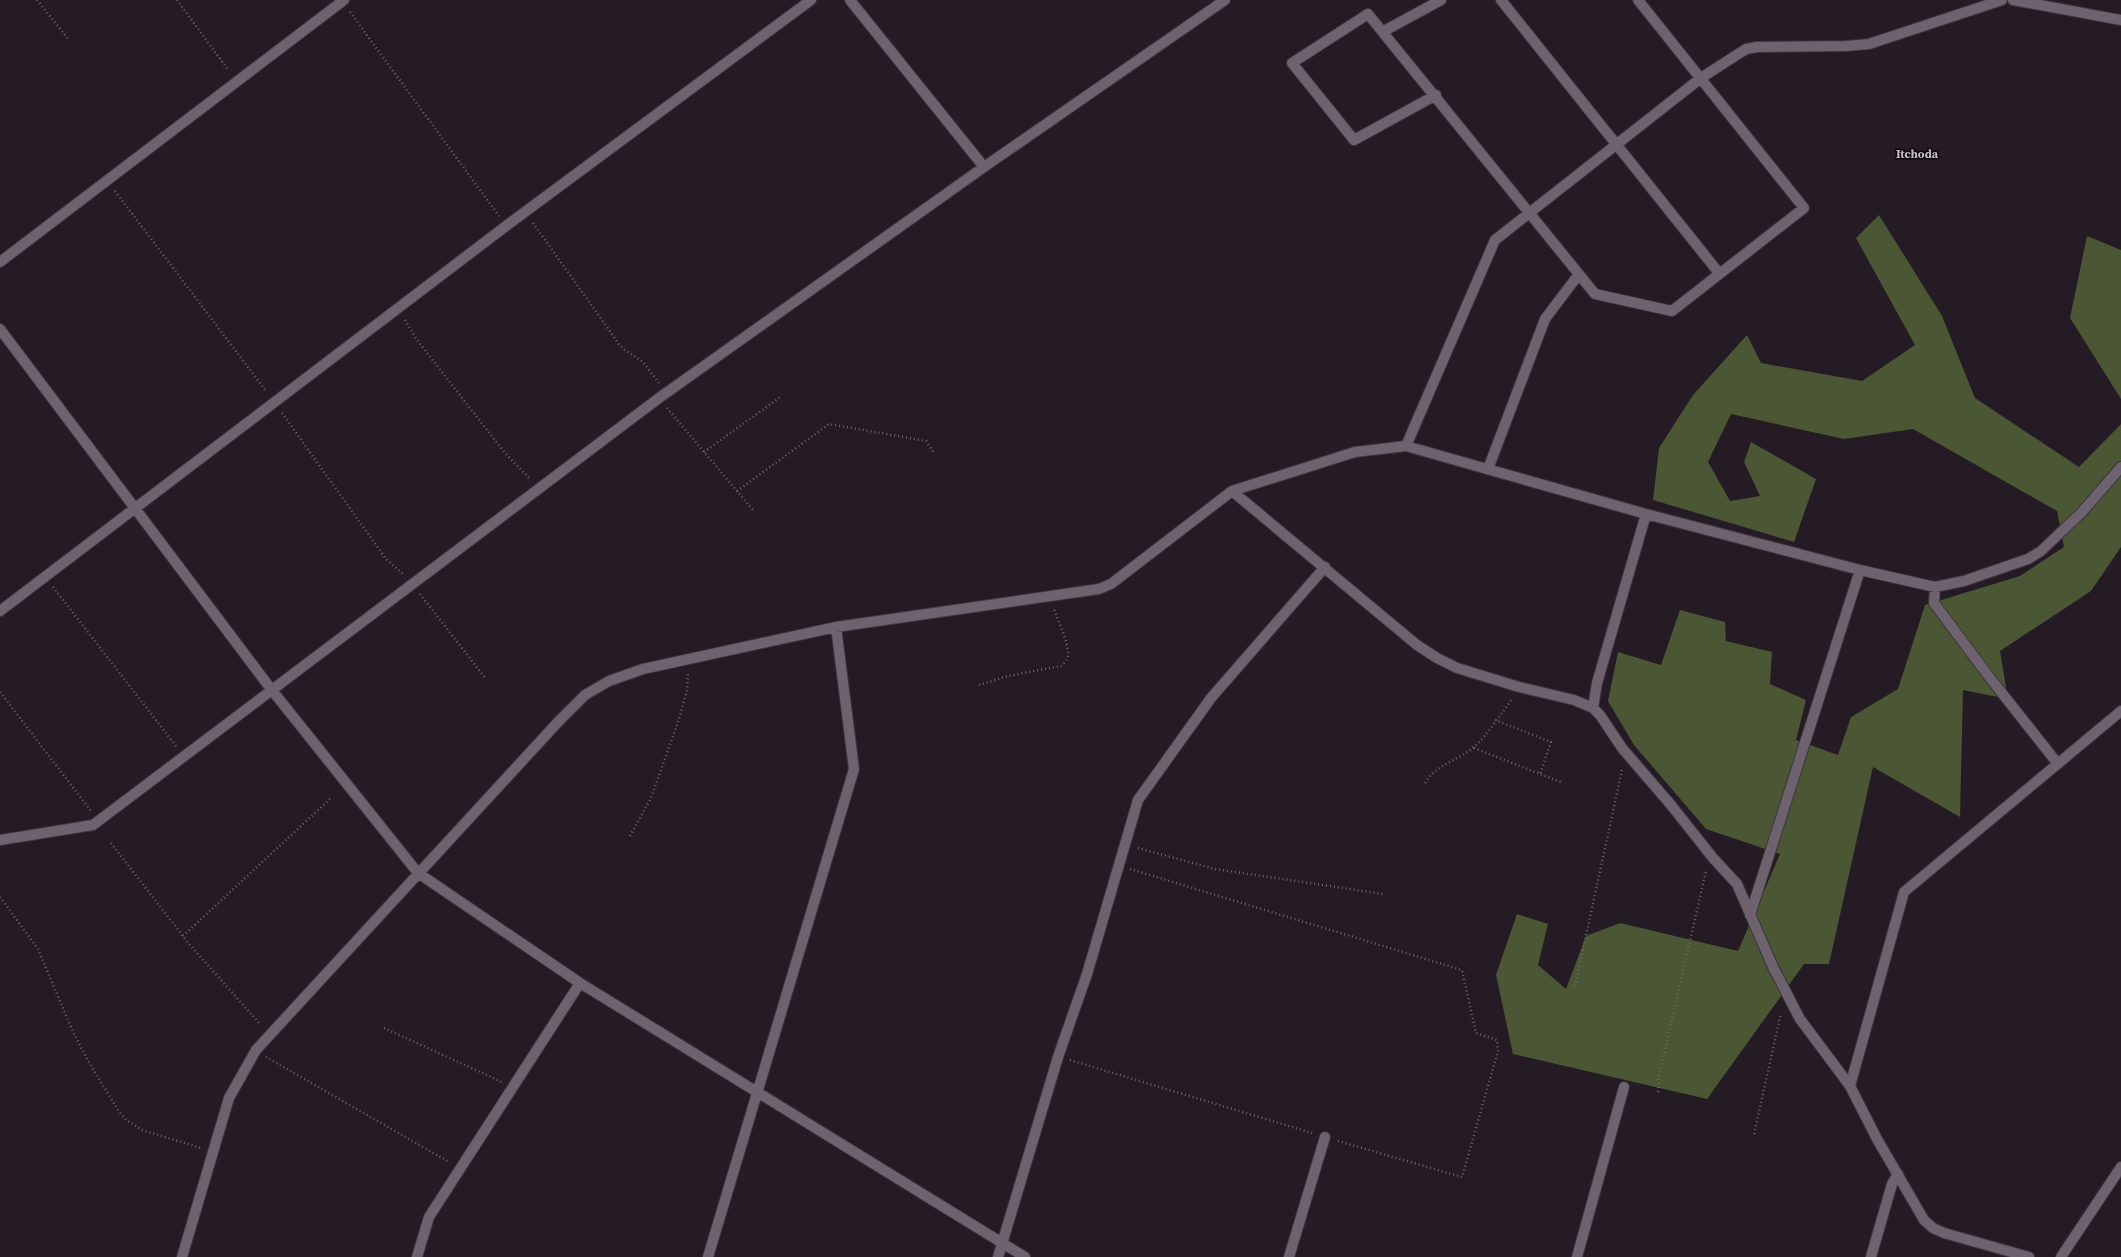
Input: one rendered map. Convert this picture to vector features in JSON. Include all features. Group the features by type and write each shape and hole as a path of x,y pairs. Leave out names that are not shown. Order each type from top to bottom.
{"street":[{"path":"0,611 506,226 811,0"},
{"path":"850,0 984,167"},
{"path":"0,840 93,825 662,395 984,167 1224,0"},
{"path":"1384,31 1441,0"},
{"path":"1501,0 1615,145 1719,273"},
{"path":"1436,95 1354,140 1292,62 1368,14 1384,31 1436,95 1595,294 1672,311 1804,208 1638,0"},
{"path":"1406,446 1495,240 1701,78 1746,49 1757,46 1846,46 1869,44 2002,0"},
{"path":"2013,0 2121,20"},
{"path":"0,262 343,1"},
{"path":"1488,469 1545,319 1579,274"},
{"path":"0,330 271,689 418,873 580,983 1025,1257"},
{"path":"182,1257 228,1098 258,1047 418,873 585,695 616,678 643,668 686,658 836,627 1099,589 1111,584 1232,491 1355,452 1406,446 1646,514 1860,570 1936,587 1964,581 2028,559 2041,551 2082,512 2121,467"},
{"path":"1232,491 1417,645 1436,658 1457,668 1519,687 1574,700 1593,708 1600,715 1605,725 1627,754 1671,805 1713,858 1737,884 1790,1002 1800,1019 1850,1086 1877,1139 1924,1220 1933,1228 1944,1233 2028,1257"},
{"path":"1593,708 1597,683 1646,514"},
{"path":"998,1257 1058,1056 1087,974 1138,800 1171,751 1211,698 1325,567"},
{"path":"1750,915 1860,570"},
{"path":"1936,587 1934,603 1990,678 2058,764"},
{"path":"708,1257 854,769 836,627"},
{"path":"1850,1086 1904,892 2121,711"},
{"path":"417,1257 429,1216 580,983"},
{"path":"1577,1257 1624,1087"},
{"path":"1289,1257 1325,1137"},
{"path":"2062,1257 2121,1168"},
{"path":"1871,1257 1892,1184 1898,1174"}],"path":[{"path":"37,0 69,40"},
{"path":"177,0 237,81"},
{"path":"343,1 506,226"},
{"path":"107,180 274,402 294,433 386,559 412,583 486,679"},
{"path":"527,211 537,231 620,344 625,350 643,362 662,395 704,452 753,510"},
{"path":"398,308 417,340 505,453 538,488"},
{"path":"704,452 782,396"},
{"path":"737,491 829,424 926,441 934,453"},
{"path":"46,576 184,756"},
{"path":"979,685 1008,676 1061,666 1066,661 1068,657 1067,649 1050,596"},
{"path":"630,836 650,798 678,722 687,691 686,658"},
{"path":"1425,783 1430,775 1445,763 1474,748 1519,687"},
{"path":"0,692 98,821"},
{"path":"1495,720 1551,742 1540,774"},
{"path":"1474,748 1563,783"},
{"path":"1575,986 1625,757 1627,754"},
{"path":"183,936 332,798"},
{"path":"111,844 183,936 241,1005 270,1034"},
{"path":"1125,844 1215,869 1383,894"},
{"path":"1658,1092 1659,1076 1708,863 1713,858"},
{"path":"1058,1056 1462,1177 1498,1051 1497,1040 1476,1033 1462,970 1118,866"},
{"path":"0,897 38,949 73,1032 118,1110 126,1120 142,1130 213,1152"},
{"path":"1754,1134 1780,1014 1790,1002"},
{"path":"384,1028 495,1078 512,1088"},
{"path":"258,1047 269,1060 460,1168"}],"green space":[{"path":"1879,215 1942,316 1975,398 2079,467 2121,424 2121,547 2091,591 2000,651 2008,699 1963,690 1960,817 1873,767 1829,964 1804,964 1707,1099 1513,1054 1496,975 1517,914 1548,924 1538,965 1566,989 1586,936 1620,923 1738,951 1780,854 1706,829 1634,745 1608,701 1618,652 1661,665 1680,610 1725,622 1726,641 1772,652 1770,684 1806,700 1796,740 1838,755 1851,717 1898,689 1925,605 2020,576 2064,547 2057,511 1913,429 1844,439 1731,414 1708,462 1730,501 1760,496 1744,462 1751,442 1816,479 1794,542 1653,500 1659,448 1693,395 1747,335 1761,363 1862,381 1915,345 1856,238"},
{"path":"2087,236 2121,250 2121,399 2070,318"}],"district":[{"name":"Itchoda","path":"1917,154"}]}
